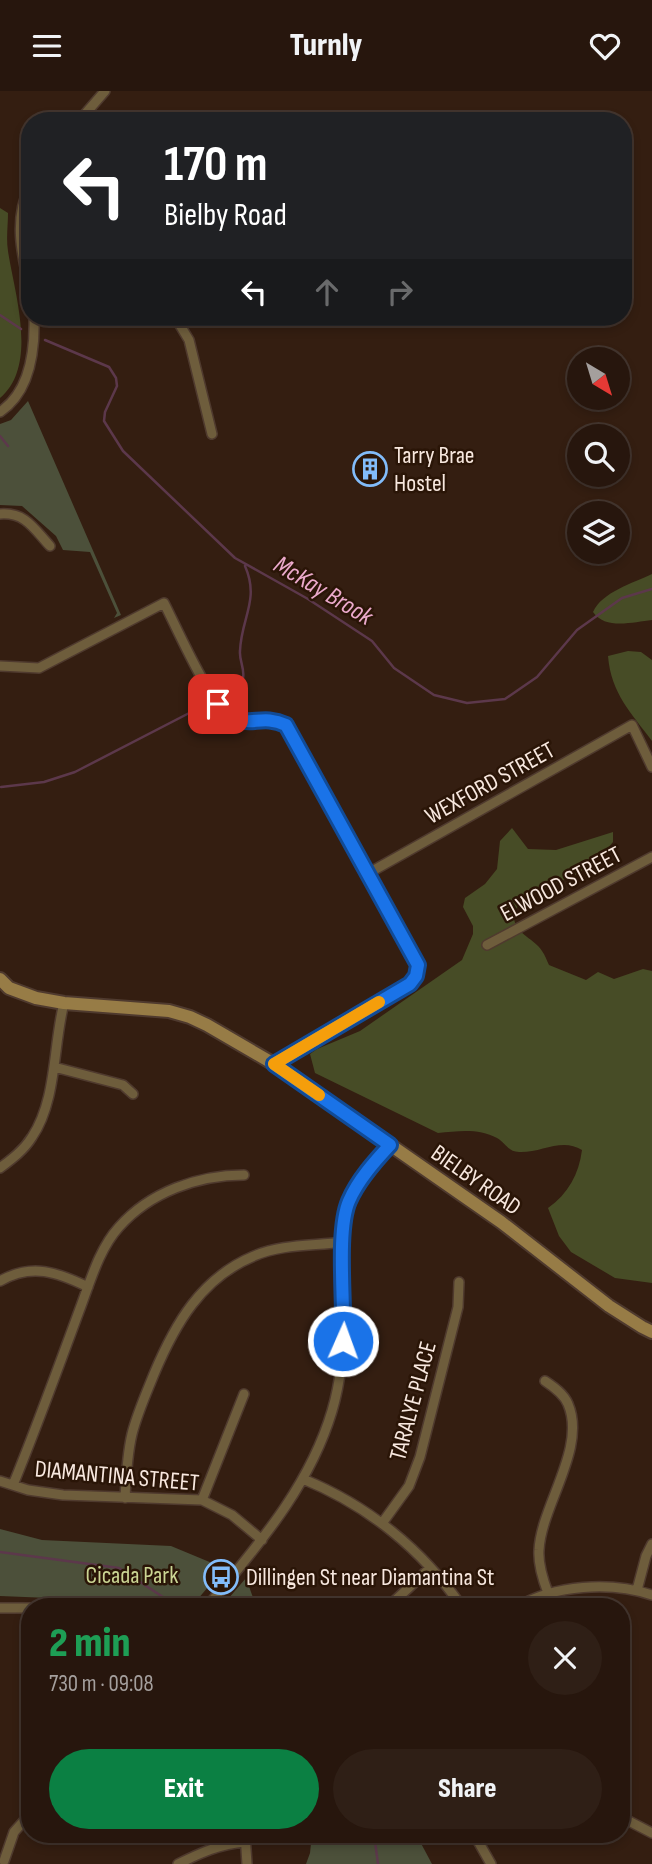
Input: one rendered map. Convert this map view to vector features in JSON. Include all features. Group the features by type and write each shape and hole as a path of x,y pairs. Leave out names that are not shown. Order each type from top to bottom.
{"street":[{"path":"87,112 105,91"},
{"path":"21,216 21,243"},
{"path":"0,412 16,397 30,369 34,326"},
{"path":"182,326 189,340 212,434"},
{"path":"0,515 13,513 21,516 50,546"},
{"path":"0,666 39,668 164,603 199,671 227,714 242,722 275,720 286,725 418,965 416,976 410,984 274,1064"},
{"name":"WEXFORD STREET","path":"367,874 632,725 652,767"},
{"name":"ELWOOD STREET","path":"487,944 652,857"},
{"name":"BIELBY ROAD","path":"0,979 9,988 36,998 64,1003 169,1011 190,1017 274,1064 501,1222 609,1306 652,1332"},
{"path":"0,1168 32,1137 42,1118 54,1067 64,1003"},
{"path":"54,1067 122,1085 133,1094"},
{"path":"214,1598 262,1541 303,1479 324,1433 341,1371 344,1318 343,1223 348,1202 363,1178 390,1145"},
{"path":"13,1485 88,1287 118,1228 150,1200 177,1187 219,1175 244,1175"},
{"path":"125,1498 132,1433 170,1336 187,1307 210,1283 255,1255 277,1249 343,1241"},
{"path":"0,1281 27,1270 44,1271 88,1287"},
{"name":"TARALYE PLACE","path":"383,1522 409,1486 420,1457 458,1307 459,1282"},
{"path":"545,1381 558,1390 568,1403 571,1419 571,1446 544,1527 539,1551 542,1579 548,1593"},
{"path":"202,1500 244,1394"},
{"path":"303,1479 383,1522 408,1544 454,1598"},
{"name":"DIAMANTINA STREET","path":"0,1481 28,1490 63,1495 202,1500 232,1515 262,1541"},
{"path":"637,1590 652,1544"},
{"path":"398,1598 430,1569"},
{"path":"537,1598 548,1593 573,1589 637,1590 652,1595"},
{"path":"0,1608 21,1608"},
{"path":"630,1822 652,1833"},
{"path":"6,1862 14,1832 21,1824"},
{"path":"178,1864 228,1843"},
{"path":"245,1843 247,1864"},
{"path":"479,1843 491,1864"}],"green space":[{"path":"0,208 8,213 7,246 21,327 21,348 19,367 12,384 0,398"},
{"path":"28,401 121,615 114,618 117,613 90,552 63,550 56,536 22,506 0,505 0,424 11,420"},
{"path":"652,574 652,620 612,623 598,618 593,612 603,599"},
{"path":"628,651 641,652 652,660 652,741 623,702 613,681 608,656"},
{"path":"512,828 528,849 556,850 613,832 613,842 596,859 577,874 529,897 515,911 514,919 522,933 539,947 549,965 586,980 598,972 614,979 643,969 652,971 652,1283 615,1278 571,1252 559,1236 548,1208 571,1183 582,1150 574,1146 559,1145 515,1152 497,1138 483,1133 438,1133 315,1073 310,1054 360,1031 462,960 473,934 473,926 463,907 465,898 485,884 497,869 500,841"},
{"name":"Cicada Park","path":"0,1529 42,1540 171,1546 224,1568 199,1598 0,1596"},
{"path":"246,1578 253,1598 229,1598"},
{"path":"311,1843 421,1843 432,1864 306,1864"}],"waterway":[{"name":"McKay Brook","path":"0,315 21,329"},
{"name":"McKay Brook","path":"45,340 109,367 116,378 117,386 105,412 104,421 123,451 235,558 308,599 372,641 394,668 434,695 467,703 505,699 537,677 577,630 622,598 652,589"},
{"path":"0,436 8,446"},
{"path":"1,787 44,782 75,772 239,685 243,675 241,639 251,589 245,566"},
{"path":"0,1552 119,1568 164,1598"},
{"path":"375,1843 378,1864"}],"slow traffic":[{"path":"319,1095 274,1064 379,1002"}],"place":[{"name":"Tarry Brae Hostel","path":"370,469"},
{"name":"Dillingen St near Diamantina St","path":"221,1577"}],"route":[{"path":"218,704 233,719 242,722 275,720 286,725 418,965 416,976 410,984 274,1064 390,1145 363,1178 348,1202 343,1223 343,1341"}]}
